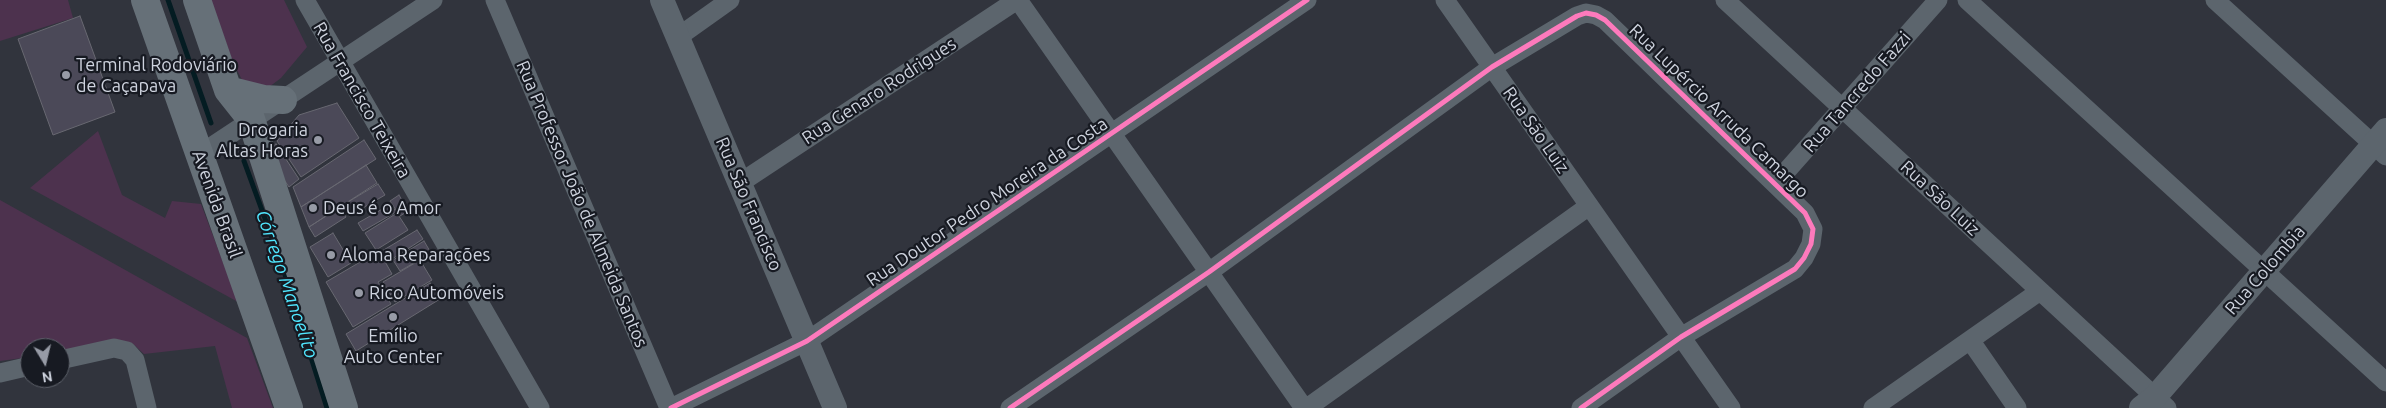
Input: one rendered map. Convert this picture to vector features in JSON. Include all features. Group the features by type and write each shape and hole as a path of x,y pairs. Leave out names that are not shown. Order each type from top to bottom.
{"main road":[{"name":"Avenida Brasil","path":"145,0 289,408"},
{"path":"197,0 228,90 251,119 344,408"},
{"path":"228,90 264,100 284,100"}],"street":[{"name":"Rua Francisco Teixeira","path":"305,0 540,408"},
{"path":"199,155 433,0"},
{"name":"Rua Professor João de Almeida Santos","path":"495,0 670,408"},
{"name":"Rua São Francisco","path":"662,0 836,408"},
{"path":"678,37 730,0"},
{"path":"1017,0 1306,408 1589,206"},
{"name":"Rua Genaro Rodrigues","path":"740,183 1017,0"},
{"name":"Rua Doutor Pedro Moreira da Costa","path":"670,408 807,341 1307,0"},
{"name":"Rua São Luiz","path":"1445,0 1731,408"},
{"name":"Rua São Luiz","path":"1725,0 2040,291 2154,404"},
{"name":"Rua Tancredo Fazzi","path":"1775,184 1938,0"},
{"path":"1966,0 2386,382"},
{"path":"2215,0 2382,143"},
{"name":"Rua Lupércio Arruda Camargo","path":"1492,67 1577,16 1586,13 1596,14 1605,20 1805,214 1813,229 1811,244 1804,258 1795,269 1680,337"},
{"path":"1010,408 1209,272 1492,67"},
{"name":"Rua Colombia","path":"2154,404 2264,272 2382,143"},
{"path":"1873,408 2040,291"},
{"path":"1581,408 1680,337"},
{"path":"1970,340 2017,408"},
{"path":"70,358 114,348 127,351 135,360 147,408"},
{"path":"0,373 20,368"}],"shaded area":[{"path":"0,0 68,0 73,18 0,41"},
{"path":"211,0 284,0 307,47 281,78 269,87 242,80 232,60"},
{"path":"98,131 122,195 165,218 172,201 201,204 238,302 30,188"},
{"path":"0,200 247,338 273,408 232,408 215,346 144,354 132,343 70,352 70,338 20,338 20,358 0,361"}],"building":[{"name":"Terminal Rodoviário de Caçapava","path":"80,16 115,112 53,135 18,39"},
{"name":"Drogaria Altas Horas","path":"337,103 359,138 301,177 277,141 299,115"},
{"path":"364,140 376,159 301,207 293,187"},
{"path":"276,144 299,179 289,187 265,152"},
{"path":"366,165 377,183 309,227 301,207"},
{"path":"378,184 385,195 349,216 343,205"},
{"path":"399,195 408,211 400,216 390,201"},
{"path":"391,204 396,212 363,231 358,223"},
{"path":"340,207 346,217 315,237 309,227"},
{"path":"397,213 408,230 376,250 365,233"},
{"path":"417,230 423,239 389,261 382,251"},
{"name":"Aloma Reparações","path":"333,233 351,263 328,277 310,247"},
{"path":"424,241 431,253 400,271 393,260"},
{"name":"Rico Automóveis","path":"379,251 392,274 378,282 391,304 353,327 326,282"},
{"path":"420,260 432,280 395,302 383,282"},
{"name":"Emílio Auto Center","path":"430,283 440,299 356,351 346,334"}],"waterway":[{"path":"168,0 211,123"},
{"name":"Córrego Manoelito","path":"244,161 282,265 327,408"}],"cycle path":[{"path":"671,408 807,341 1307,0"},
{"path":"1010,408 1209,272 1492,67 1577,16 1586,13 1596,15 1605,20 1805,213 1813,229 1811,244 1804,258 1795,269 1681,337 1581,408"}],"place":[{"name":"Terminal Rodoviário de Caçapava","path":"66,75"},
{"name":"Drogaria Altas Horas","path":"318,140"},
{"name":"Deus é o Amor","path":"313,208"},
{"name":"Aloma Reparações","path":"331,255"},
{"name":"Rico Automóveis","path":"359,293"},
{"name":"Emílio Auto Center","path":"393,317"}]}
